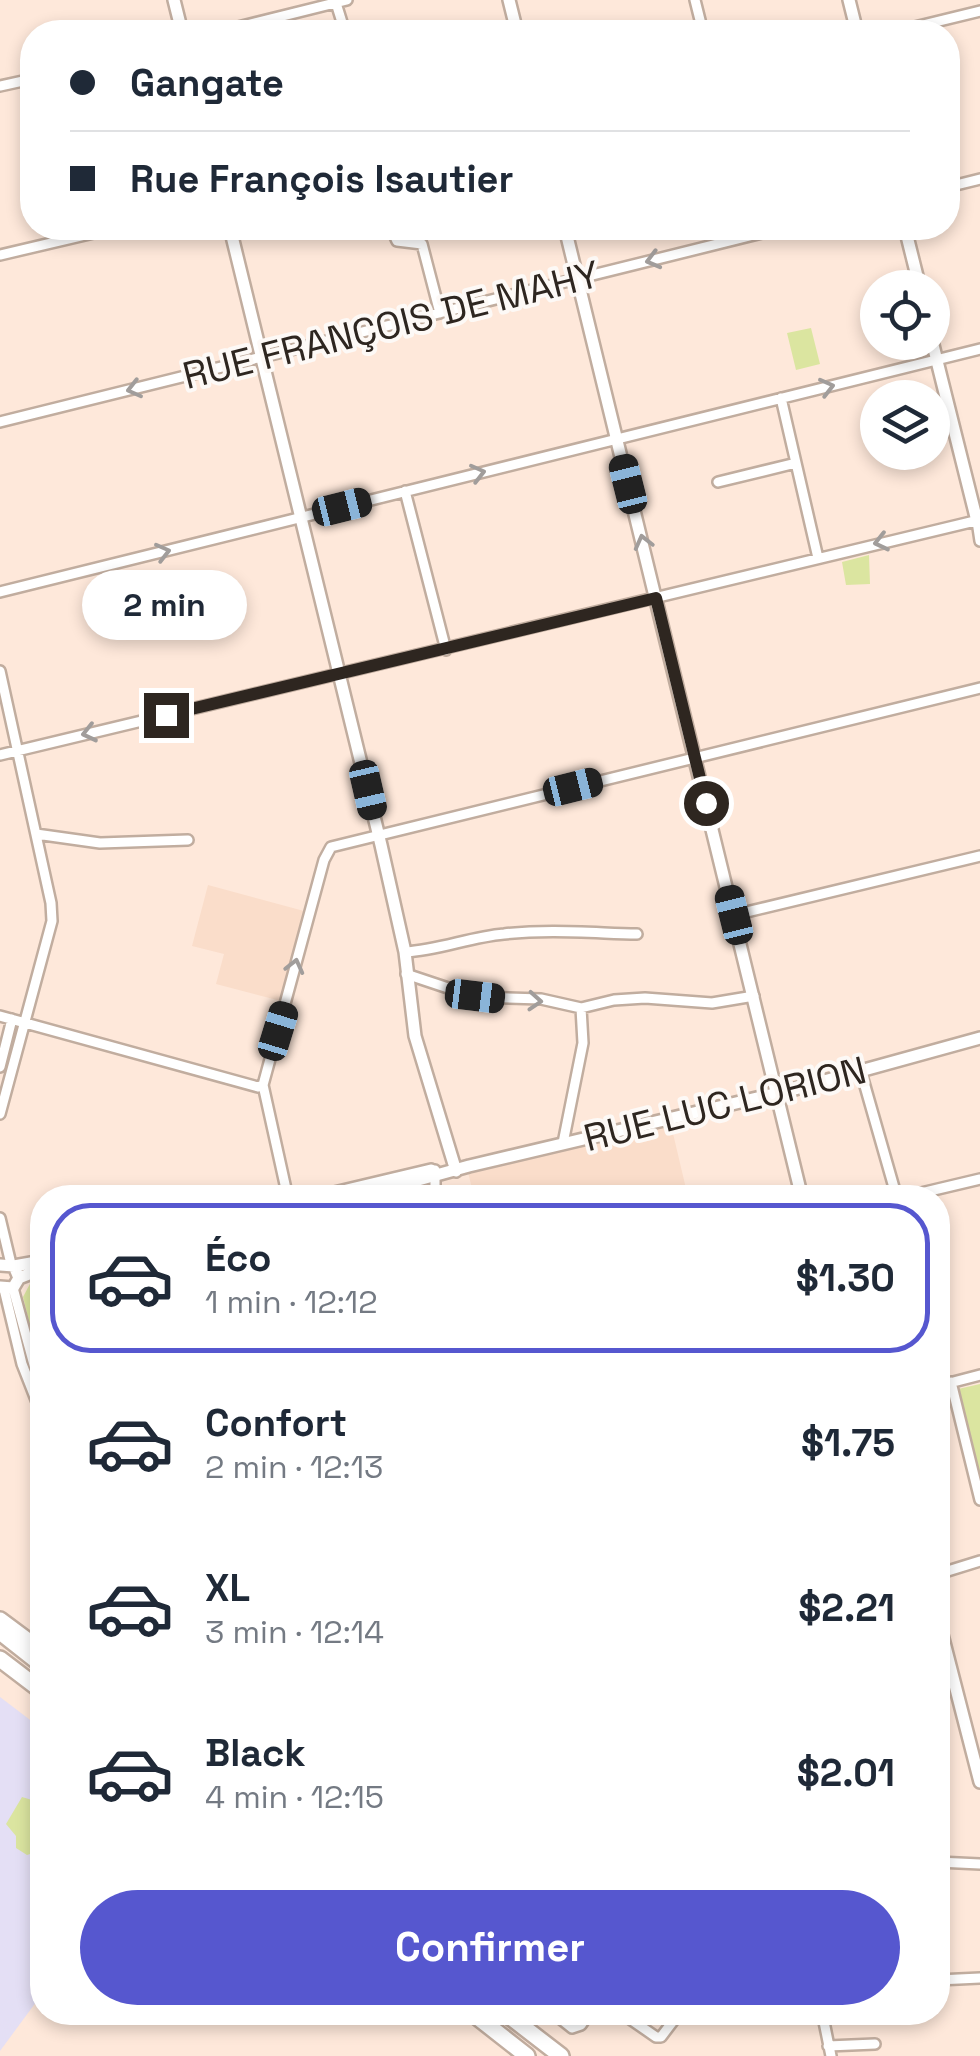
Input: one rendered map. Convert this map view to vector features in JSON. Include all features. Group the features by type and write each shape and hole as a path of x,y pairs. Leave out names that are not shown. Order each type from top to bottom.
{"highway":[{"path":"0,1620 30,1643"},
{"path":"0,1632 30,1656"},
{"path":"0,1659 30,1682"},
{"path":"488,2025 528,2056"},
{"path":"521,2025 561,2056"}],"street":[{"path":"266,20 342,1"},
{"path":"946,20 980,12"},
{"path":"0,255 64,240"},
{"path":"233,240 405,952 415,1036 449,1146 460,1167"},
{"path":"396,240 424,246 440,313"},
{"path":"568,240 799,1185"},
{"name":"RUE FRANÇOIS DE MAHY","path":"0,422 734,240"},
{"path":"909,240 916,270"},
{"path":"950,356 980,349"},
{"path":"0,592 933,360"},
{"path":"937,360 978,520 980,542"},
{"path":"781,398 818,558"},
{"path":"718,482 796,463"},
{"path":"405,491 446,650"},
{"path":"0,756 978,520"},
{"path":"0,671 52,921 0,1114"},
{"path":"285,1185 262,1085 324,860 331,848 980,688"},
{"path":"36,834 100,843 188,840"},
{"path":"734,915 980,856"},
{"path":"405,952 520,932 637,934"},
{"path":"406,974 475,996 540,1000 582,1008 614,1000 712,1003 754,996"},
{"path":"564,1143 584,1044 582,1008"},
{"path":"0,1016 262,1085"},
{"path":"0,1067 12,1020"},
{"name":"RUE LUC LORION","path":"376,1185 777,1093 980,1040"},
{"path":"743,1100 772,1072"},
{"path":"862,1072 894,1185"},
{"path":"435,1185 435,1173 449,1146"},
{"name":"RUE LUC LORION","path":"396,1185 435,1173"},
{"path":"950,1186 980,1179"},
{"path":"0,1218 9,1277 30,1358"},
{"path":"950,1382 980,1375"},
{"path":"950,1403 980,1500"},
{"path":"950,1570 980,1561"},
{"path":"950,1665 980,1782"},
{"path":"950,1863 980,1864"},
{"path":"950,1979 980,1978"},
{"path":"639,2025 662,2037 671,2025"},
{"path":"824,2025 829,2051 875,2044"}],"shaded area":[{"path":"208,885 304,911 281,1001 216,984 224,954 192,946"},
{"path":"671,1125 685,1185 471,1185 468,1172"},
{"path":"0,1697 30,1720 30,2010 0,2051"}],"green space":[{"path":"811,328 820,364 796,370 787,333"},
{"path":"869,555 870,584 846,585 842,562"},
{"path":"30,1284 30,1325 23,1297"},
{"path":"980,1384 980,1480 958,1389"},
{"path":"22,1797 30,1799 30,1854 16,1848 16,1836 6,1824"}],"route":[{"path":"166,715 656,598 706,803"}]}
